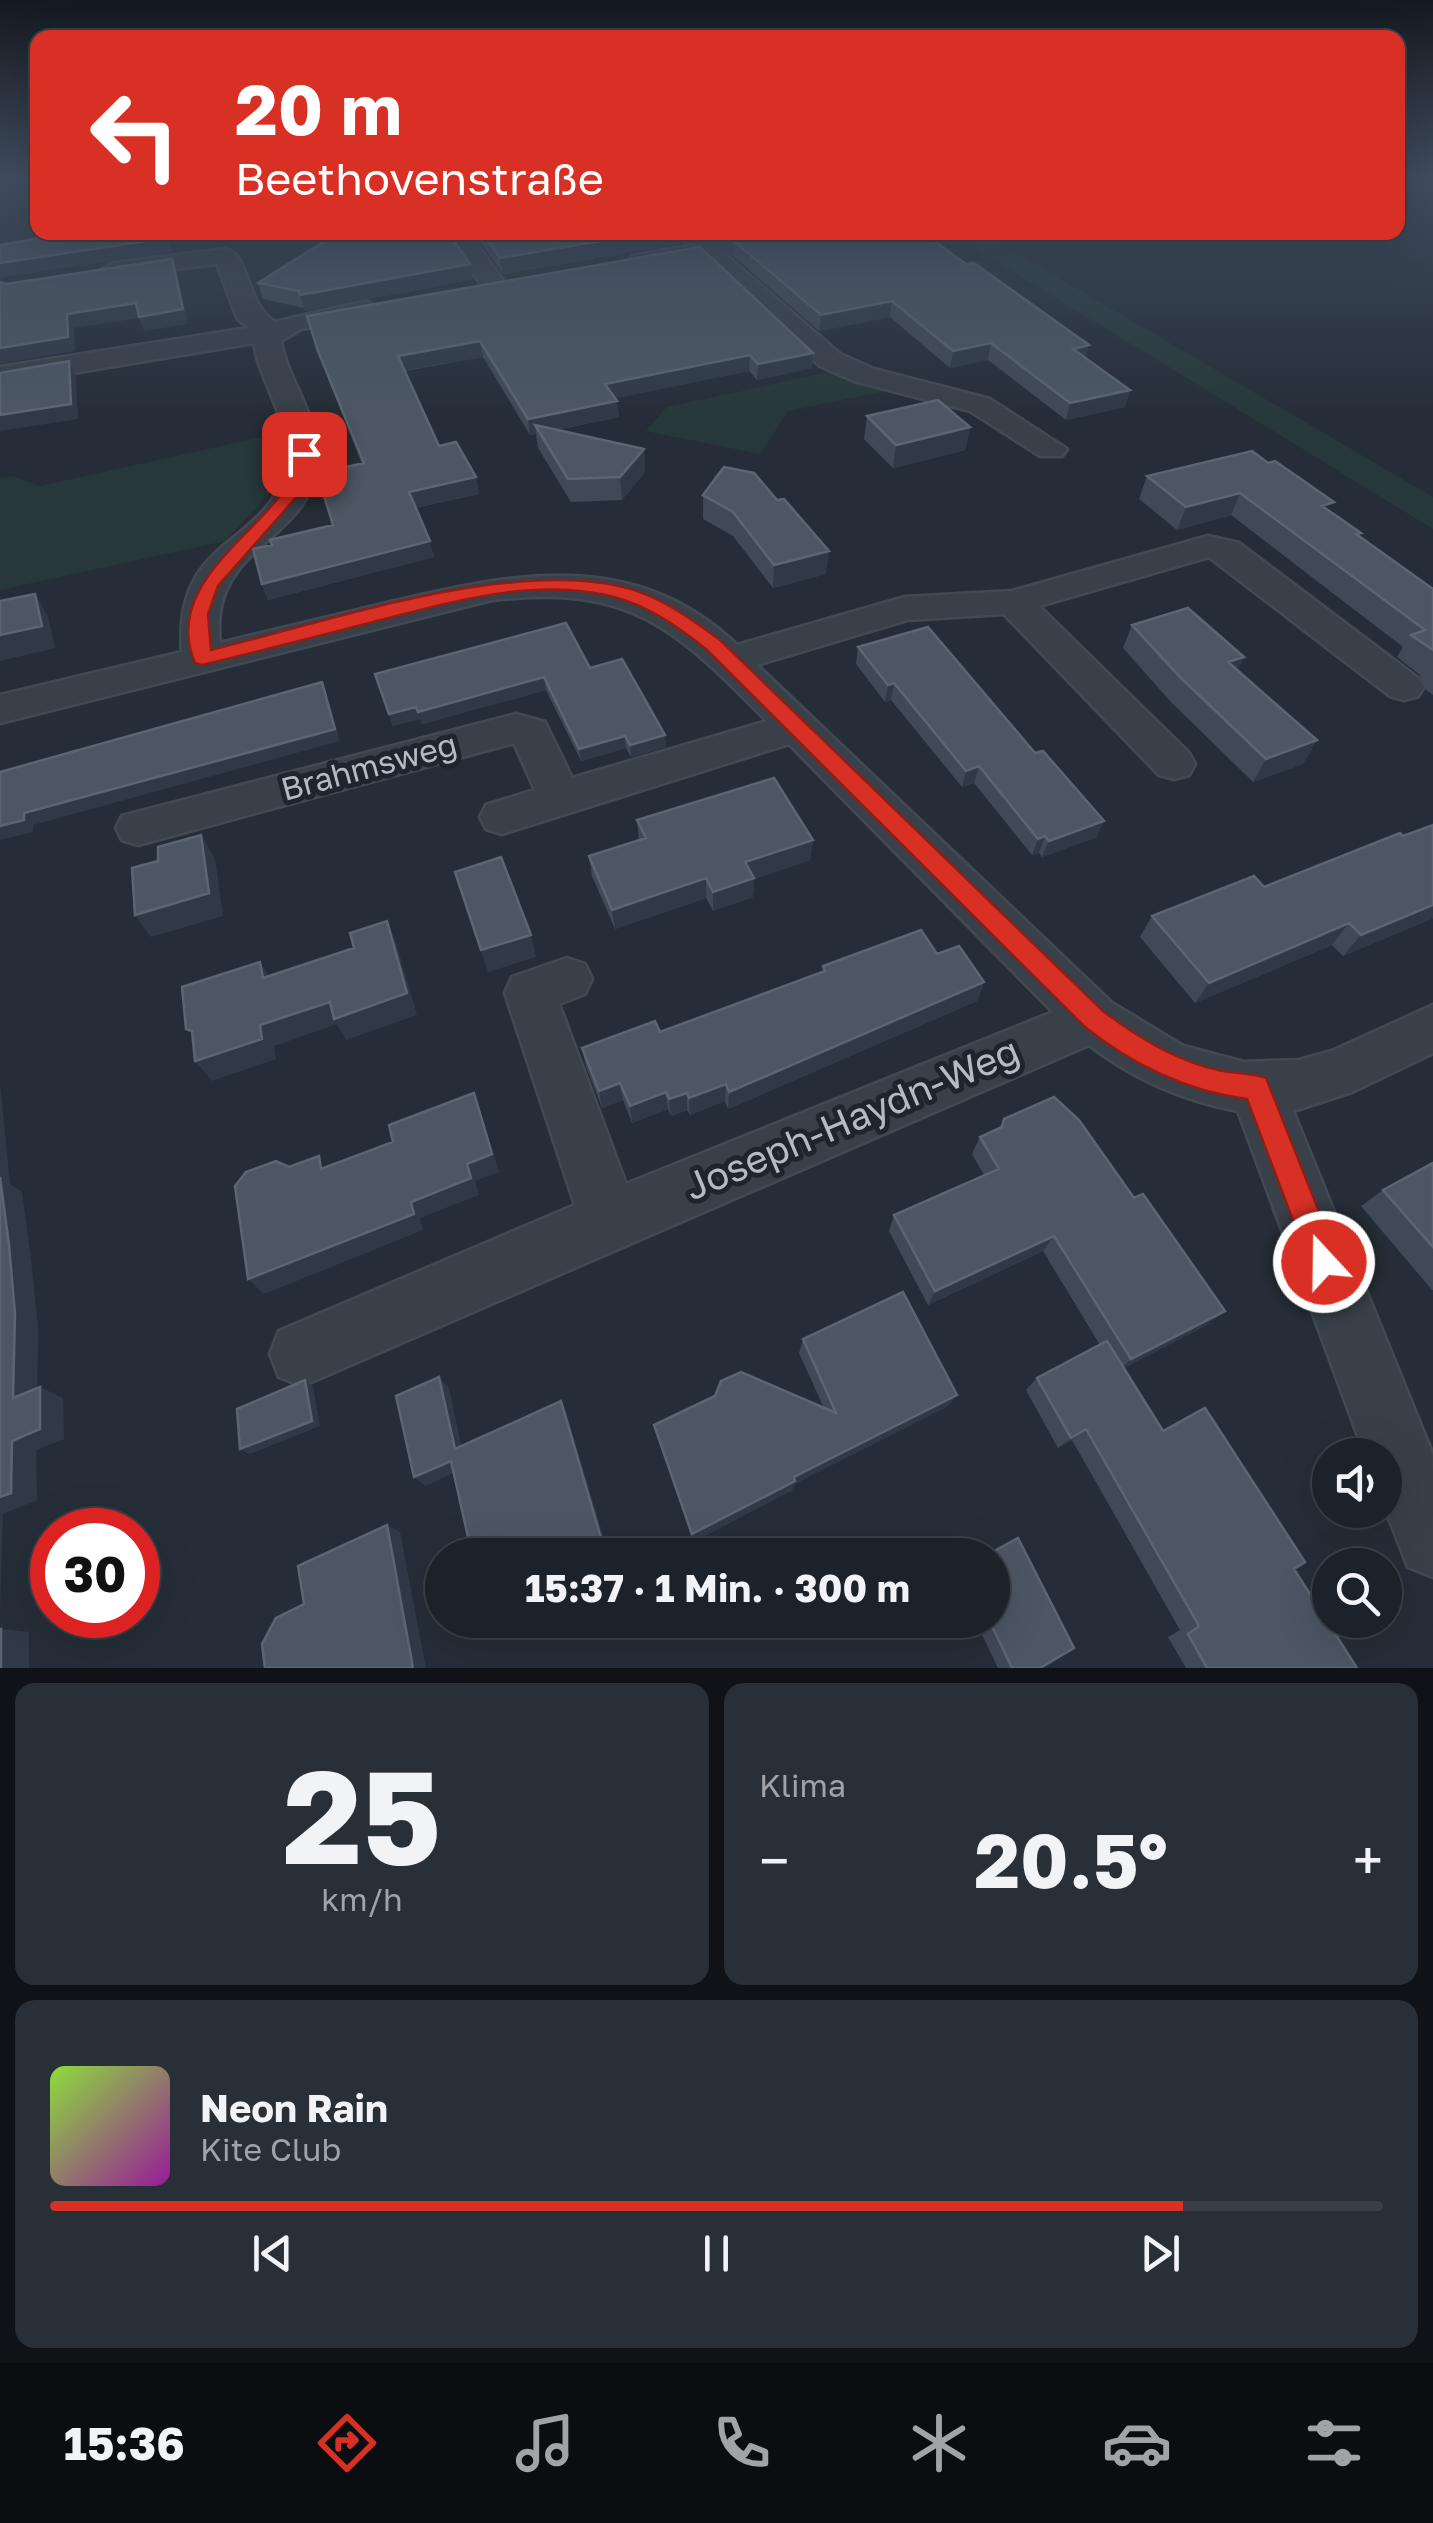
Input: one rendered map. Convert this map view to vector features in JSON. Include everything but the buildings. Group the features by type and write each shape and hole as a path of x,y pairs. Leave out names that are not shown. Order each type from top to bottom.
{"street":[{"path":"86,274 212,258"},
{"path":"227,258 250,318 273,332"},
{"path":"474,258 495,287"},
{"path":"609,266 637,258"},
{"path":"715,258 830,360 864,374 980,405 1051,449"},
{"path":"202,658 199,614 210,584 281,506 300,476 304,454 267,338 293,322 384,306"},
{"path":"0,376 273,332"},
{"path":"729,660 921,606 1013,602 1217,546 1404,687"},
{"path":"0,709 457,596 541,584 591,587 640,598 684,621 729,660 794,728 1120,1040 1217,1082 1256,1087 1300,1085 1327,1077 1433,1028"},
{"path":"1013,602 1174,764"},
{"name":"Brahmsweg","path":"138,828 516,728 530,732 560,798"},
{"path":"502,816 794,728"},
{"path":"566,979 530,993 610,1220"},
{"name":"Joseph-Haydn-Weg","path":"302,1354 610,1220 1094,1019"},
{"path":"1256,1087 1433,1542"}],"shaded area":[{"path":"991,258 1024,258 1433,497 1433,529"},
{"path":"830,372 886,391 788,411 760,454 646,431 667,407"},
{"path":"272,435 277,468 271,492 225,541 0,590 0,478 12,476 40,486"}],"route":[{"path":"304,454 294,490 221,569 203,598 199,614 202,658 427,603 521,585 568,584 618,592 674,614 713,644 794,728 1094,1019 1120,1040 1168,1064 1217,1082 1256,1087 1324,1262"}]}
